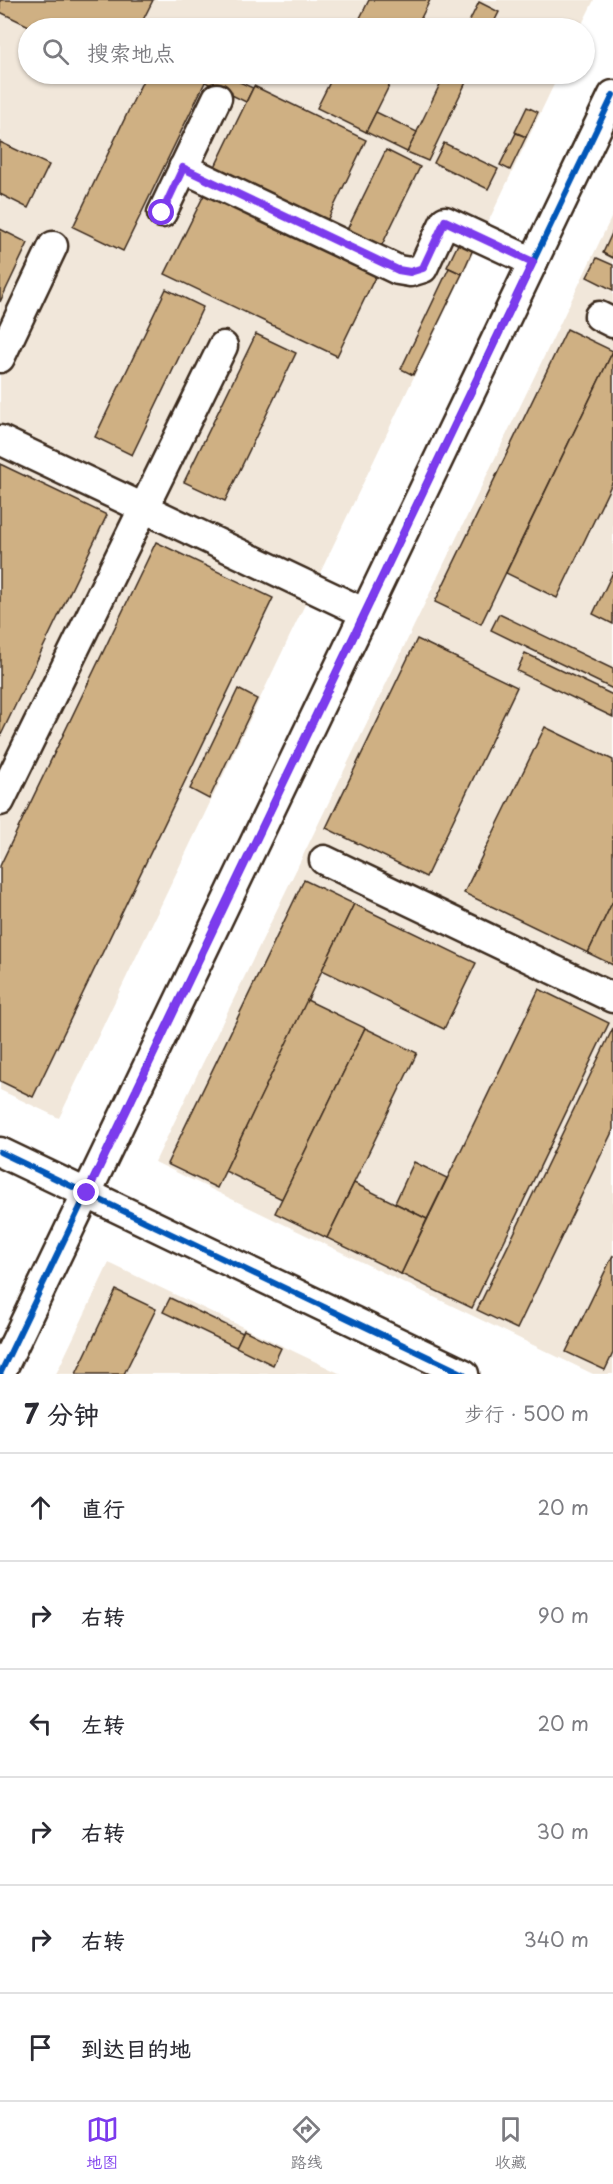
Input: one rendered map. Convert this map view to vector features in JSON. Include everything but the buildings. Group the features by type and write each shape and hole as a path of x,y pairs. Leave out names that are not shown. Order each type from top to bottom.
{"street":[{"path":"0,1374 613,95"},
{"path":"162,213 217,98"},
{"path":"183,168 398,270 410,272 423,268 445,221 533,262"},
{"path":"0,358 53,246"},
{"path":"0,801 224,346"},
{"path":"0,440 365,613"},
{"path":"324,860 613,998"},
{"path":"0,1152 465,1374"}],"shaded area":[{"path":"0,0 594,0 585,18 18,18 18,84 554,84 59,1118 0,1090"},
{"path":"613,214 613,1374 593,1374 155,1162"},
{"path":"109,1263 341,1374 56,1374"}],"cycle path":[{"path":"0,1374 613,95"},
{"path":"0,1152 464,1374"}],"route":[{"path":"87,1193 533,262 445,221 423,268 410,272 398,270 183,168 162,213"}]}
